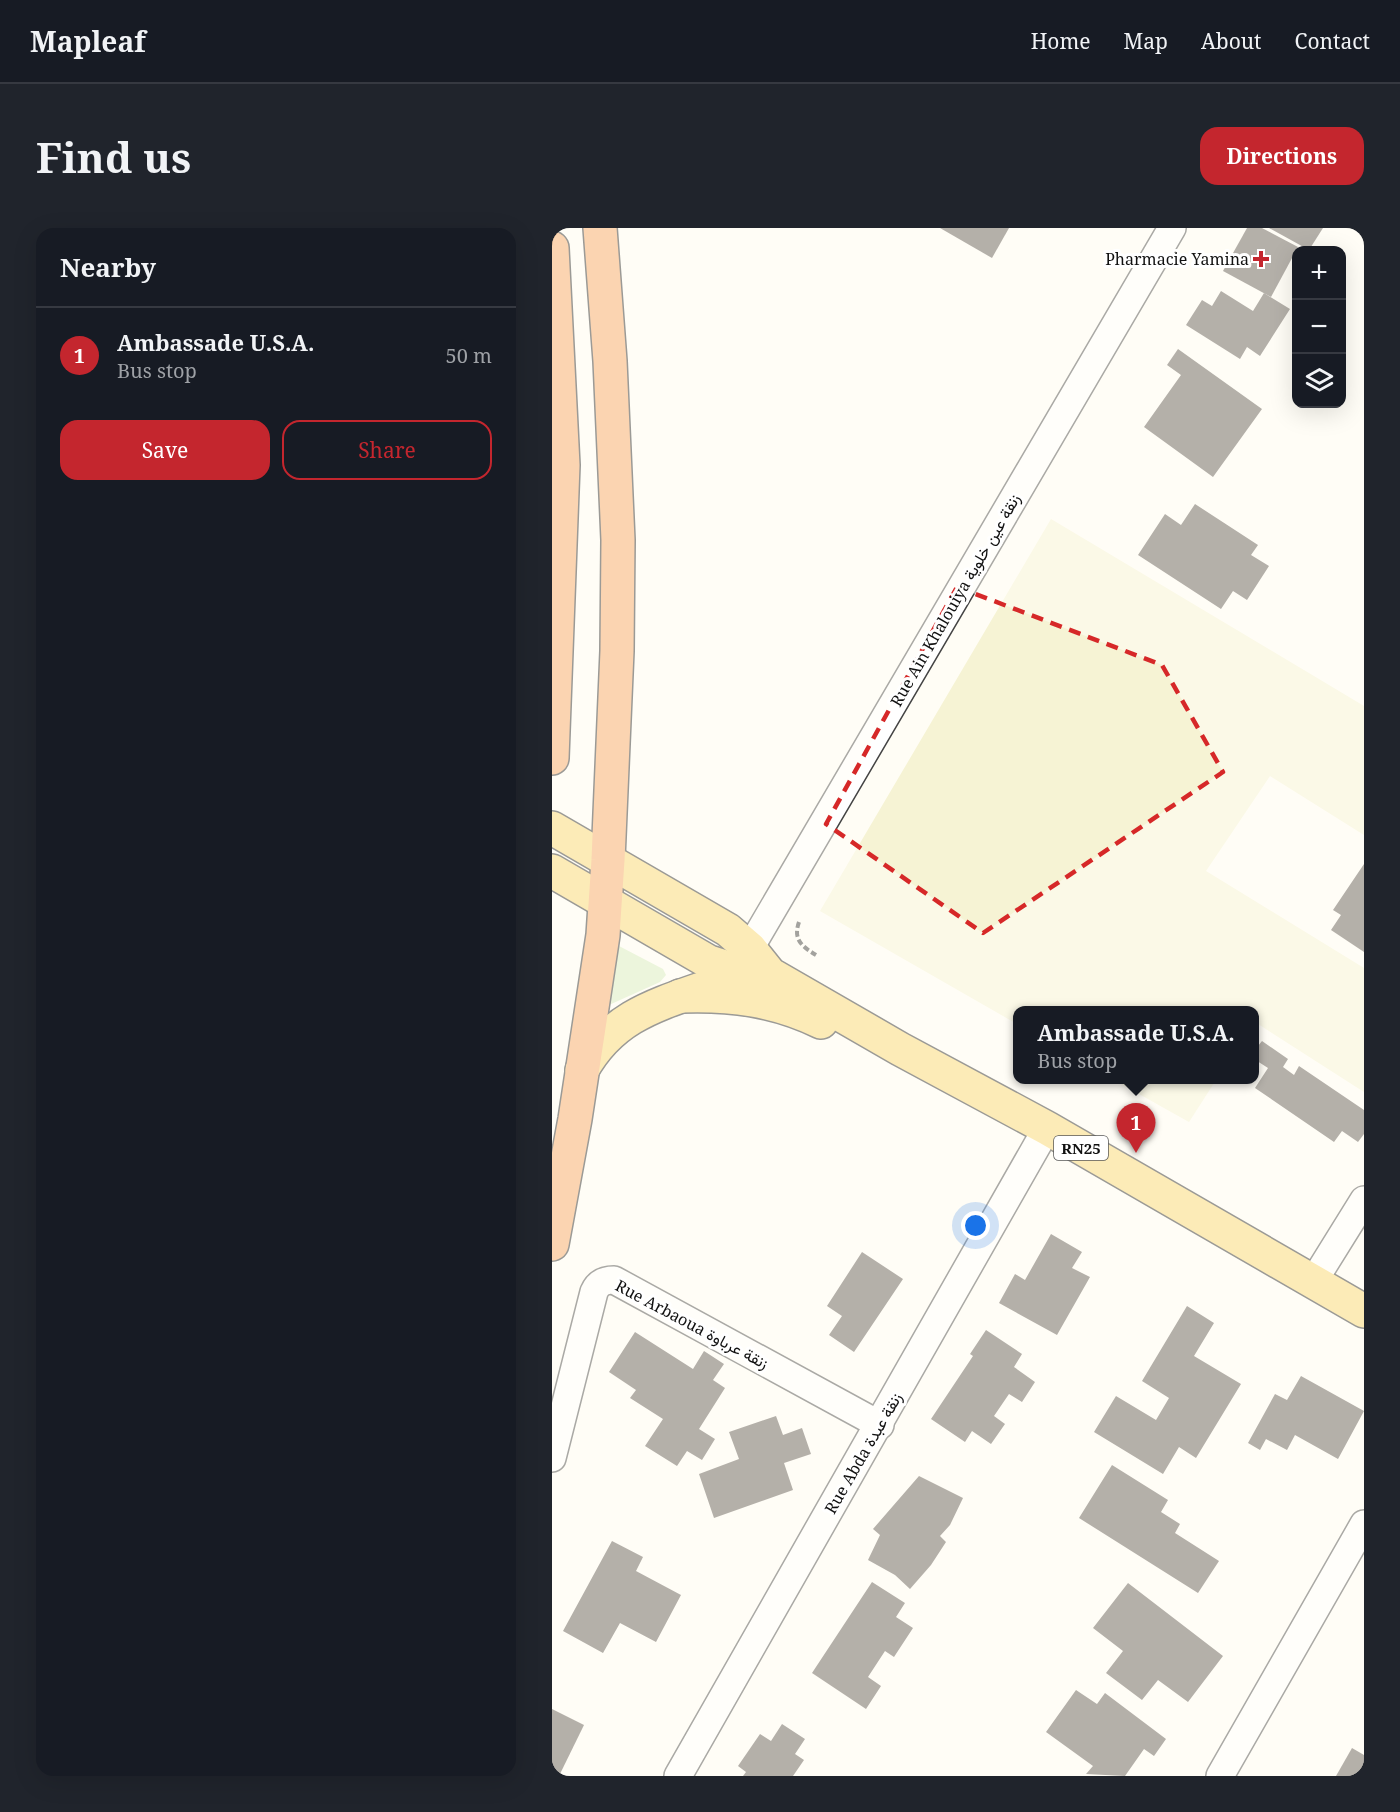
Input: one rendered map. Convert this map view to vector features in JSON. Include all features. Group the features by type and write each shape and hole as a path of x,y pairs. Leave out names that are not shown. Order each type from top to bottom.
{"highway":[{"path":"552,1244 603,935 605,902 596,853 617,651 618,540 610,361 600,228"},
{"path":"552,248 563,465 552,758"}],"main road":[{"path":"552,828 716,922 743,960 721,981 647,1009 618,1025 597,1046 582,1070"},
{"name":"RN25","path":"564,878 697,955 743,960 770,974 900,1049 1047,1128 1364,1311"},
{"path":"680,996 717,995 786,1007 868,1045 900,1049"}],"street":[{"name":"Rue Ain Khalouiya زنقة عين خلوية","path":"743,960 1172,228"},
{"name":"Rue Abda زنقة عبدة","path":"678,1776 880,1425 1047,1128"},
{"path":"1313,1282 1364,1200"},
{"name":"Rue Arbaoua زنقة عرباوة","path":"552,1458 594,1292 600,1283 607,1280 614,1280 880,1425"},
{"path":"1220,1776 1364,1524"}],"path":[{"path":"799,922 796,937 800,944 816,955"}],"highlighted area":[{"path":"957,587 1162,665 1223,772 983,933 826,824"}],"shaded area":[{"path":"1051,519 1364,706 1364,835 1270,776 1206,871 1364,968 1364,1092 1259,1025 1259,1006 1013,1006 1013,1022 820,911"},
{"path":"1121,1084 1213,1084 1189,1122"}],"green space":[{"path":"619,946 663,969 666,975 660,982 609,1005"}],"building":[{"path":"940,228 1009,228 992,258"},
{"name":"Pharmacie Yamina","path":"1247,228 1262,228 1296,246 1292,246 1292,258 1271,297 1223,271"},
{"path":"1269,228 1323,228 1312,246 1302,246"},
{"path":"1221,291 1253,311 1264,293 1290,309 1260,356 1247,347 1240,359 1186,325 1202,300 1212,306"},
{"path":"1178,349 1262,409 1213,477 1144,427 1181,375 1167,365"},
{"path":"1195,504 1258,545 1251,555 1269,566 1247,600 1233,591 1221,609 1138,555 1165,514 1181,525"},
{"path":"1364,864 1364,952 1331,930 1341,915 1333,910"},
{"path":"1262,1041 1288,1059 1283,1067 1294,1075 1299,1066 1364,1110 1364,1134 1358,1142 1342,1131 1334,1142 1255,1088 1268,1068 1259,1062 1259,1045"},
{"path":"1051,1234 1082,1252 1072,1268 1090,1277 1057,1335 999,1303 1015,1274 1025,1280"},
{"path":"862,1252 903,1279 854,1352 829,1335 842,1316 827,1306"},
{"path":"1187,1306 1214,1323 1194,1356 1241,1384 1196,1458 1179,1447 1163,1474 1094,1432 1116,1396 1156,1420 1169,1398 1142,1381"},
{"path":"986,1330 1022,1354 1014,1367 1035,1382 1022,1402 1009,1394 994,1416 1005,1424 991,1444 972,1431 965,1442 931,1419 973,1356 970,1354"},
{"path":"635,1332 693,1369 704,1351 724,1364 713,1380 725,1388 699,1429 715,1439 702,1460 687,1451 677,1466 645,1446 663,1419 630,1398 636,1390 609,1372"},
{"path":"1301,1376 1364,1411 1338,1459 1295,1435 1287,1450 1266,1439 1260,1450 1248,1443 1275,1394 1287,1400"},
{"path":"776,1416 783,1435 802,1428 811,1454 784,1463 793,1490 714,1518 699,1474 739,1459 729,1432"},
{"path":"1112,1465 1168,1500 1161,1512 1180,1524 1175,1533 1219,1561 1198,1593 1079,1518"},
{"path":"919,1476 963,1498 950,1525 940,1536 946,1542 931,1565 910,1589 895,1575 868,1560 880,1535 873,1529"},
{"path":"612,1541 643,1557 636,1571 681,1595 656,1642 620,1623 603,1653 563,1631"},
{"path":"872,1582 905,1603 896,1617 913,1628 894,1657 885,1651 868,1677 881,1686 866,1709 812,1673"},
{"path":"1128,1583 1223,1656 1188,1702 1158,1680 1142,1700 1106,1673 1123,1651 1093,1628"},
{"path":"1076,1690 1097,1704 1105,1693 1166,1739 1154,1756 1144,1749 1125,1776 1086,1774 1093,1766 1046,1732"},
{"path":"552,1709 584,1725 559,1776 552,1776"},
{"path":"782,1724 805,1739 795,1754 804,1760 793,1776 743,1776 746,1772 738,1766 760,1734 771,1741"},
{"path":"1352,1748 1364,1755 1364,1776 1336,1776"}],"place":[{"name":"Pharmacie Yamina","path":"1261,259"},
{"name":"Ambassade U.S.A.","path":"1136,1153"}]}
